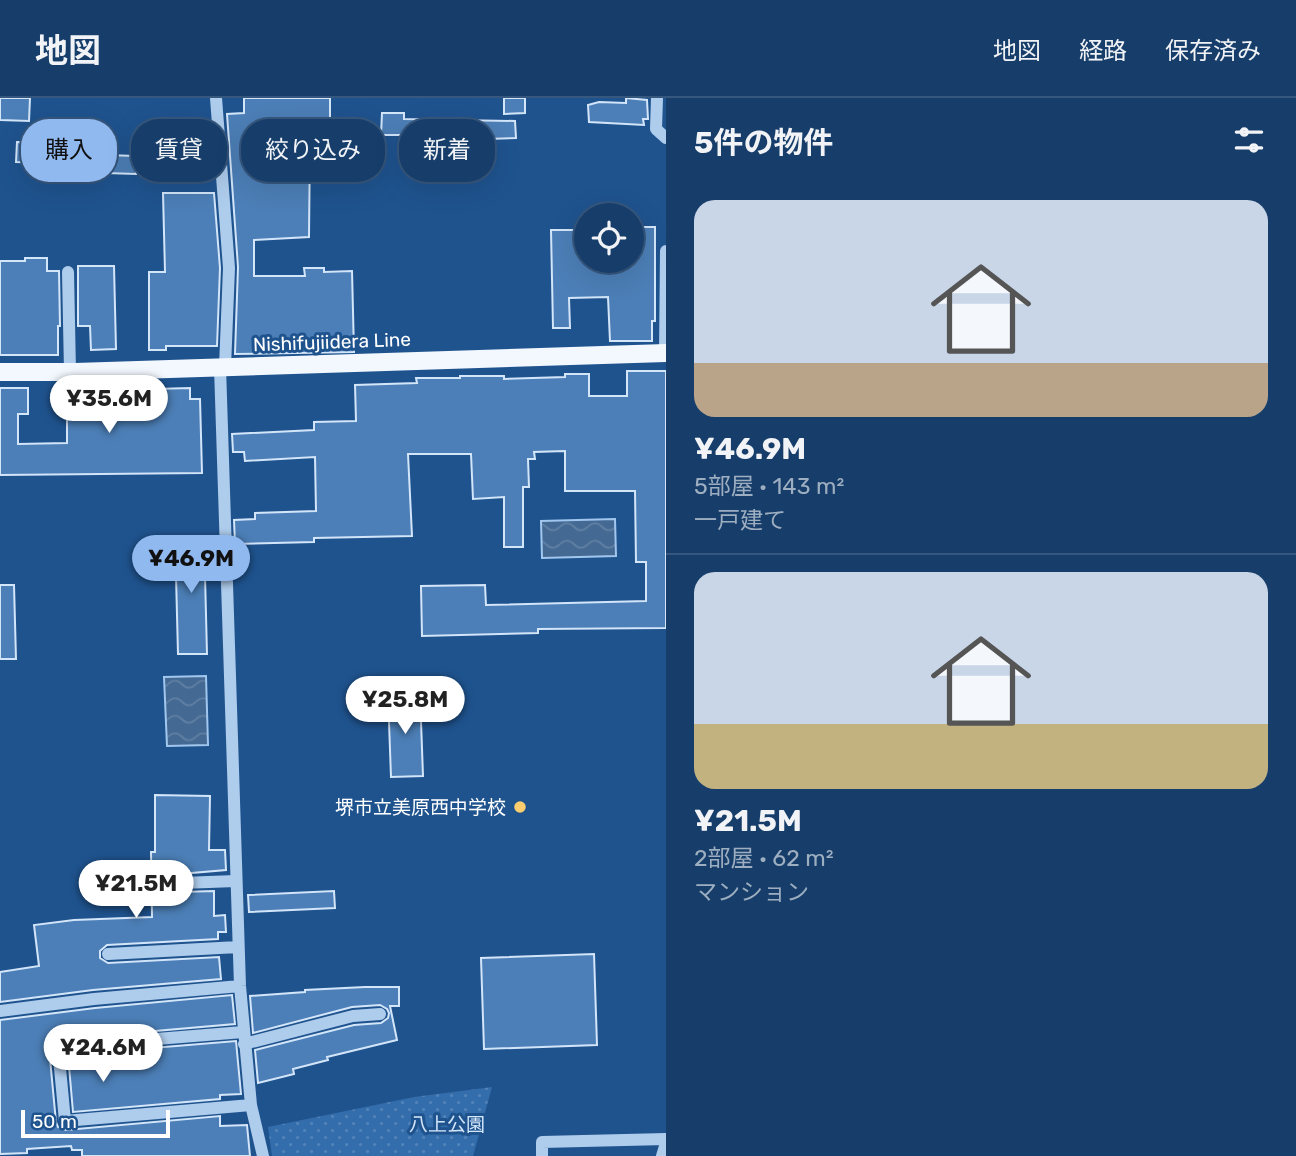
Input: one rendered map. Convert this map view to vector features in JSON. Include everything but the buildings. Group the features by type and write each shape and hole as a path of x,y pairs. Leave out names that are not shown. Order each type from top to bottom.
{"main road":[{"name":"Nishifujiidera Line","path":"0,372 665,353"}],"street":[{"path":"216,98 229,268 222,367 238,947 251,1105 263,1156"},
{"path":"657,98 656,129 666,138"},
{"path":"665,353 666,251"},
{"path":"68,272 70,372"},
{"path":"181,883 236,881"},
{"path":"108,954 238,947"},
{"path":"0,1011 94,999 240,986"},
{"path":"251,1105 65,1121 58,1047 244,1038 354,1016 380,1014"},
{"path":"542,1156 542,1142 666,1141 662,1156"}],"green space":[{"name":"八上公園","path":"492,1087 473,1156 272,1156 268,1127 414,1097"}],"water":[{"path":"615,519 616,556 542,558 541,521"},
{"path":"206,676 208,745 167,746 164,677"}],"place":[{"name":"堺市立美原西中学校","path":"520,807"}]}
